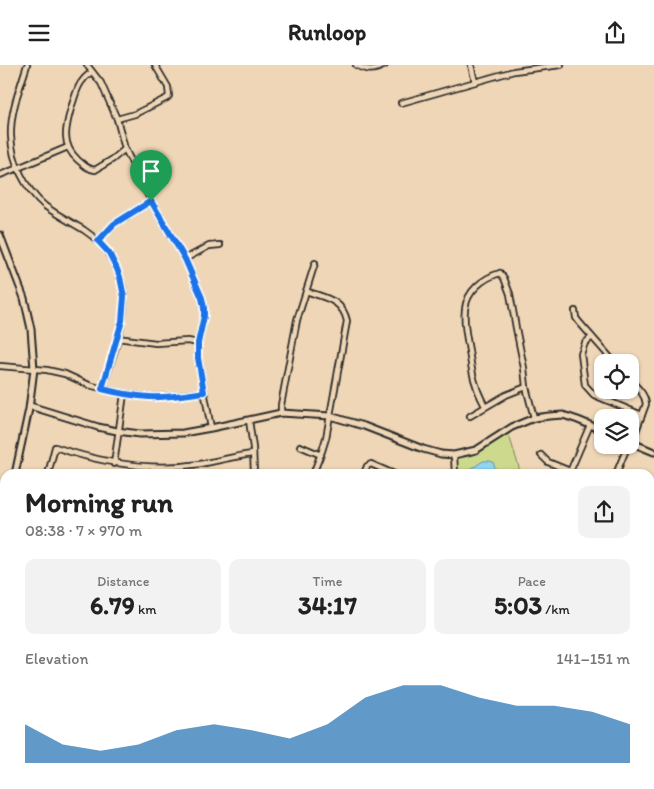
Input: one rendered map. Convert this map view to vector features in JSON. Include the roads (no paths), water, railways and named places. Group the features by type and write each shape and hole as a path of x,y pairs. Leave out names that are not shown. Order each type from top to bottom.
{"street":[{"path":"27,65 15,106 12,125 12,145 20,174 38,199 47,207 86,231 98,241 109,253 120,277 124,297 122,321 102,389"},
{"path":"87,65 101,83 117,119 125,149 151,201 185,259 202,298 204,316 198,343 198,358 211,428"},
{"path":"117,119 136,114 168,98 168,87 156,65"},
{"path":"356,65 367,70 378,69 385,65"},
{"path":"471,65 475,82"},
{"path":"401,103 518,70 561,65"},
{"path":"92,72 83,80 75,97 66,134 68,147 73,156 86,167 95,170 125,149"},
{"path":"0,175 68,147"},
{"path":"98,241 114,224 151,201"},
{"path":"0,235 24,298 31,329 34,369 30,406 16,469"},
{"path":"185,259 209,246 220,245"},
{"path":"281,413 297,320 314,263"},
{"path":"486,406 474,380 464,310 467,300 477,286 501,271 510,294 526,387 534,418"},
{"path":"306,291 339,304 347,321 326,438 315,469"},
{"path":"575,311 579,322 607,354"},
{"path":"592,337 585,343 581,354 585,385 594,395 642,415"},
{"path":"117,338 156,343 188,341 198,343"},
{"path":"0,366 48,369 66,374 88,385 124,394 172,397 204,392"},
{"path":"470,416 506,395 526,387"},
{"path":"639,390 646,400 646,405 639,422"},
{"path":"114,464 124,394"},
{"path":"30,406 79,422 140,434 183,433 281,413 330,416 364,425 423,449 454,455 476,450 512,427 534,418 563,415 594,427"},
{"path":"249,420 254,469"},
{"path":"570,469 590,425"},
{"path":"300,446 321,455"},
{"path":"639,446 654,452"},
{"path":"49,469 55,447 97,460 136,467 199,464 253,454"},
{"path":"618,469 625,454"},
{"path":"454,455 455,469"},
{"path":"542,455 548,462 563,469"},
{"path":"366,469 370,464 382,469"}],"water":[{"path":"483,461 490,461 493,462 495,469 471,469"}]}
